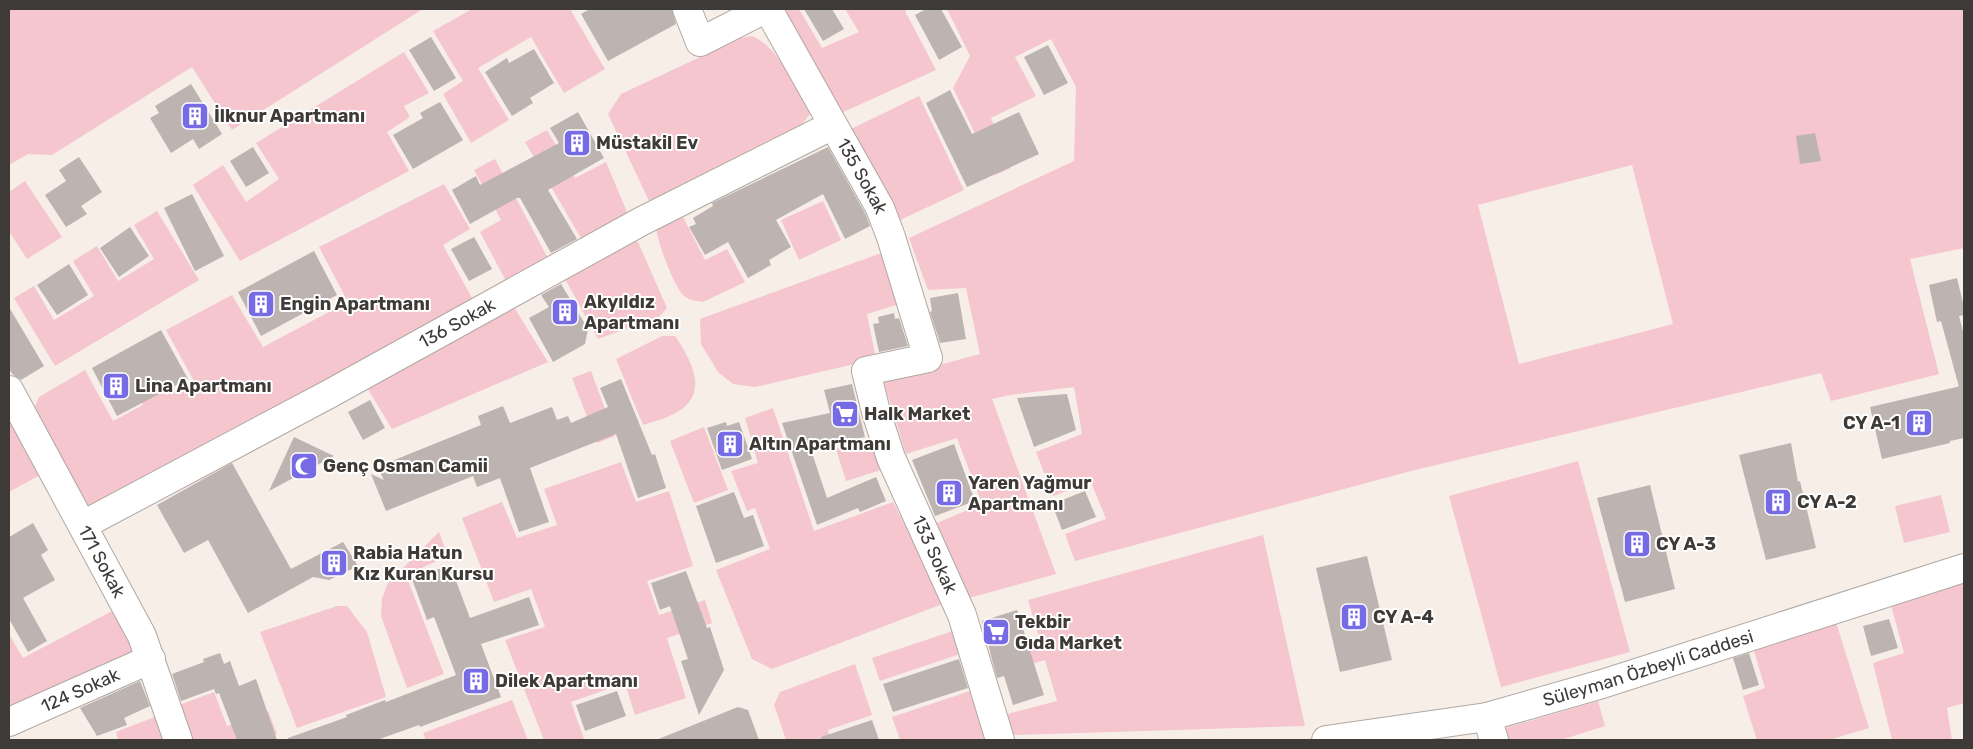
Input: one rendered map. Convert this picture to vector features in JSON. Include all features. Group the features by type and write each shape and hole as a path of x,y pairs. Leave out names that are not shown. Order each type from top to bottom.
{"street":[{"path":"687,9 700,42 766,9"},
{"name":"135 Sokak","path":"766,9 880,208 928,358 866,371"},
{"name":"136 Sokak","path":"83,526 331,393 642,221 833,125"},
{"name":"133 Sokak","path":"866,371 876,412 891,458 962,615 1000,740"},
{"name":"171 Sokak","path":"9,390 142,636 178,740"},
{"name":"Süleyman Özbeyli Caddesi","path":"1326,740 1490,728 1602,684 1964,568"},
{"name":"124 Sokak","path":"9,722 150,659"}],"shaded area":[{"path":"9,9 423,9 232,130 192,67 52,155 28,154 9,165"},
{"path":"472,9 570,9 605,69 564,93 531,37 478,68 509,120 471,143 443,94 463,81 433,31"},
{"path":"783,9 799,9 822,48 859,32 845,9 909,9 905,11 936,70 839,114"},
{"path":"947,9 1964,9 1964,248 1910,259 1939,374 1831,401 1821,373 1415,470 1075,561 1065,534 1106,519 1091,482 1053,496 1036,452 1082,434 1074,387 992,399 1056,574 965,599 937,523 982,504 957,438 906,454 883,380 980,354 966,288 928,290 909,238 1074,161 1076,87 1051,39 1015,57 1036,96 991,118 1011,168 995,175 953,88 970,56","holes":["1632,165 1673,324 1519,364 1478,205"]},
{"path":"752,36 771,49 779,59 810,114 798,129 649,201 608,114 621,94 741,38"},
{"path":"404,52 429,93 404,106 410,117 387,132 409,171 240,261 193,185 223,165 246,202 279,179 256,143"},
{"path":"919,96 964,190 896,222 851,129"},
{"path":"547,130 575,178 606,162 627,212 582,240 525,142"},
{"path":"495,159 549,260 507,283 480,232 501,220 474,170"},
{"path":"25,181 62,237 27,259 9,231 9,192"},
{"path":"444,184 470,229 443,245 473,300 332,382 86,511 34,408 39,397 85,370 113,421 143,405 116,355 136,344 166,395 194,381 166,330 232,295 263,347 348,302 319,247"},
{"path":"823,201 841,240 799,260 781,220"},
{"path":"679,209 705,260 727,249 745,282 703,302 684,296 667,263 659,242 656,227"},
{"path":"157,211 199,280 55,366 14,298 34,286 54,320 94,296 73,261 97,246 118,281 154,259 134,225"},
{"path":"621,240 638,242 667,308 659,317 598,339 564,277"},
{"path":"884,252 903,303 867,314 876,359 755,387 733,384 718,372 701,344 700,319"},
{"path":"512,304 548,362 392,429 366,386"},
{"path":"662,336 675,336 686,353 694,373 694,392 690,401 678,412 643,425 616,359"},
{"path":"591,371 615,436 597,443 572,378"},
{"path":"773,408 814,531 893,502 945,603 772,669 752,659 716,570 770,549 755,508 747,511 731,471 758,463 745,418"},
{"path":"9,413 40,475 9,492"},
{"path":"704,427 728,490 694,503 670,441"},
{"path":"870,438 881,470 846,481 836,449"},
{"path":"1578,461 1630,652 1501,687 1449,496"},
{"path":"621,462 636,502 669,491 693,566 647,581 659,615 705,600 712,623 667,638 686,698 635,715 625,683 571,702 584,739 544,740 505,640 545,627 531,589 494,602 462,518 502,502 517,538 557,525 544,489"},
{"path":"1941,495 1950,532 1904,543 1895,506"},
{"path":"439,532 448,556 406,575 444,674 407,688 381,616 382,598 388,583"},
{"path":"1263,535 1305,726 1013,735 1007,714 1057,701 1045,660 996,674 990,653 1039,638 1028,600"},
{"path":"1964,583 1964,703 1947,708 1952,740 1892,740 1873,663 1904,653 1891,605"},
{"path":"337,606 347,606 367,632 386,697 297,728 260,632"},
{"path":"114,610 134,638 134,657 9,711 9,634 23,658"},
{"path":"1836,622 1869,728 1829,740 1757,740 1743,696 1765,688 1753,648"},
{"path":"959,629 966,652 880,681 872,658"},
{"path":"855,664 872,715 828,730 830,740 786,740 774,705 780,692"},
{"path":"979,688 995,740 900,740 892,717"},
{"path":"214,692 227,726 268,711 277,734 261,740 190,740 177,706"},
{"path":"512,700 528,740 426,740 423,733"},
{"path":"1598,701 1605,726 1561,740 1501,740 1499,730"},
{"path":"157,716 166,740 118,740 116,732"}],"building":[{"path":"590,9 672,9 676,24 608,61 581,14"},
{"path":"804,9 832,9 844,29 823,41"},
{"path":"926,9 941,9 962,47 939,60 915,15"},
{"path":"431,37 456,78 434,91 409,50"},
{"path":"1048,45 1068,83 1044,95 1024,57"},
{"path":"534,49 554,83 530,98 533,103 512,116 485,72 507,58 509,63"},
{"path":"191,84 222,134 199,149 193,139 171,153 150,118 159,113 155,106"},
{"path":"950,90 972,134 1019,112 1039,154 967,187 926,103"},
{"path":"440,102 463,140 413,169 393,135 423,118 420,113"},
{"path":"578,112 604,158 548,190 577,239 551,253 520,198 470,224 452,190 476,176 480,185 559,143 550,128"},
{"path":"1815,133 1821,161 1800,164 1796,136"},
{"path":"253,147 269,173 246,187 230,161"},
{"path":"828,147 866,215 870,226 845,239 823,194 776,220 791,247 769,260 771,265 748,278 728,242 705,255 689,227 696,224 693,218 713,206 712,203"},
{"path":"79,157 102,192 81,206 87,214 66,227 45,195 66,181 59,170"},
{"path":"192,194 224,256 195,271 164,208"},
{"path":"130,227 149,256 119,277 100,248"},
{"path":"474,237 492,269 469,281 451,249"},
{"path":"314,251 337,295 261,336 238,292"},
{"path":"69,264 88,295 57,315 37,285"},
{"name":"CY A-1","path":"1957,278 1964,307 1964,315 1959,316 1964,335 1964,438 1882,459 1870,407 1959,386 1941,321 1937,322 1929,285"},
{"path":"561,284 588,329 585,344 553,362 529,318 549,307 541,295"},
{"path":"958,293 966,339 940,343 930,312 932,311 930,298"},
{"path":"9,307 44,366 21,380 13,375 9,369"},
{"path":"894,313 895,319 899,318 908,346 879,352 873,324 879,323 878,317"},
{"path":"161,330 188,379 117,416 92,368"},
{"path":"621,379 652,455 655,454 666,488 638,498 616,434 530,468 549,522 519,532 500,478 477,487 473,476 386,511 371,474 384,480 377,467 481,425 478,416 503,406 510,423 552,407 557,420 568,416 571,423 608,407 600,388"},
{"path":"852,384 865,437 811,450 827,498 876,477 886,501 860,512 858,508 817,525 782,423 830,413 824,390"},
{"path":"1067,394 1076,430 1034,447 1017,398"},
{"path":"370,400 385,428 363,440 348,412"},
{"name":"Altın Apartmanı","path":"726,422 727,426 739,422 752,459 722,470 707,428"},
{"path":"294,437 334,456 269,491"},
{"name":"CY A-2","path":"1791,443 1798,482 1800,481 1816,548 1766,560 1739,455"},
{"path":"954,444 975,501 935,516 912,460"},
{"path":"232,463 291,569 343,542 358,566 329,580 313,577 248,613 208,540 184,553 157,505"},
{"name":"CY A-3","path":"1650,485 1675,589 1625,602 1597,498"},
{"path":"1085,491 1096,517 1062,530 1052,504"},
{"path":"734,492 744,518 753,515 764,546 716,563 696,506"},
{"path":"33,523 48,550 41,555 55,580 23,598 47,641 28,652 9,619 9,537"},
{"name":"CY A-4","path":"1367,556 1392,660 1340,672 1316,568"},
{"path":"450,565 470,618 529,597 539,625 481,644 501,697 420,727 419,725 377,740 289,740 288,738 347,717 346,715 456,675 434,617 427,620 412,579"},
{"path":"686,571 707,628 710,627 724,670 699,715 681,661 688,659 670,606 660,610 651,583"},
{"path":"1017,610 1044,695 1013,705 1004,676 997,678 982,621"},
{"path":"1889,619 1898,648 1871,656 1863,626"},
{"path":"220,653 224,664 230,661 239,686 256,679 277,740 237,740 219,693 216,694 214,689 181,701 172,674 204,662 203,659"},
{"path":"1749,653 1759,685 1743,690 1733,658"},
{"path":"959,659 968,688 893,712 883,684"},
{"path":"140,681 150,706 124,718 127,725 97,736 80,708"},
{"path":"617,691 626,716 585,731 576,705"},
{"path":"738,707 748,710 759,740 656,740"},
{"path":"872,720 879,740 821,740 821,737"}],"place":[{"name":"İlknur Apartmanı","path":"195,116"},
{"name":"Müstakil Ev","path":"577,143"},
{"name":"Engin Apartmanı","path":"261,304"},
{"name":"Akyıldız Apartmanı","path":"565,312"},
{"name":"Lina Apartmanı","path":"116,386"},
{"name":"Halk Market","path":"845,414"},
{"name":"CY A-1","path":"1919,423"},
{"name":"Altın Apartmanı","path":"730,444"},
{"name":"Genç Osman Camii","path":"304,466"},
{"name":"Yaren Yağmur Apartmanı","path":"949,493"},
{"name":"CY A-2","path":"1778,502"},
{"name":"CY A-3","path":"1637,544"},
{"name":"Rabia Hatun Kız Kuran Kursu","path":"334,563"},
{"name":"CY A-4","path":"1354,617"},
{"name":"Tekbir Gıda Market","path":"996,632"},
{"name":"Dilek Apartmanı","path":"476,681"}]}
